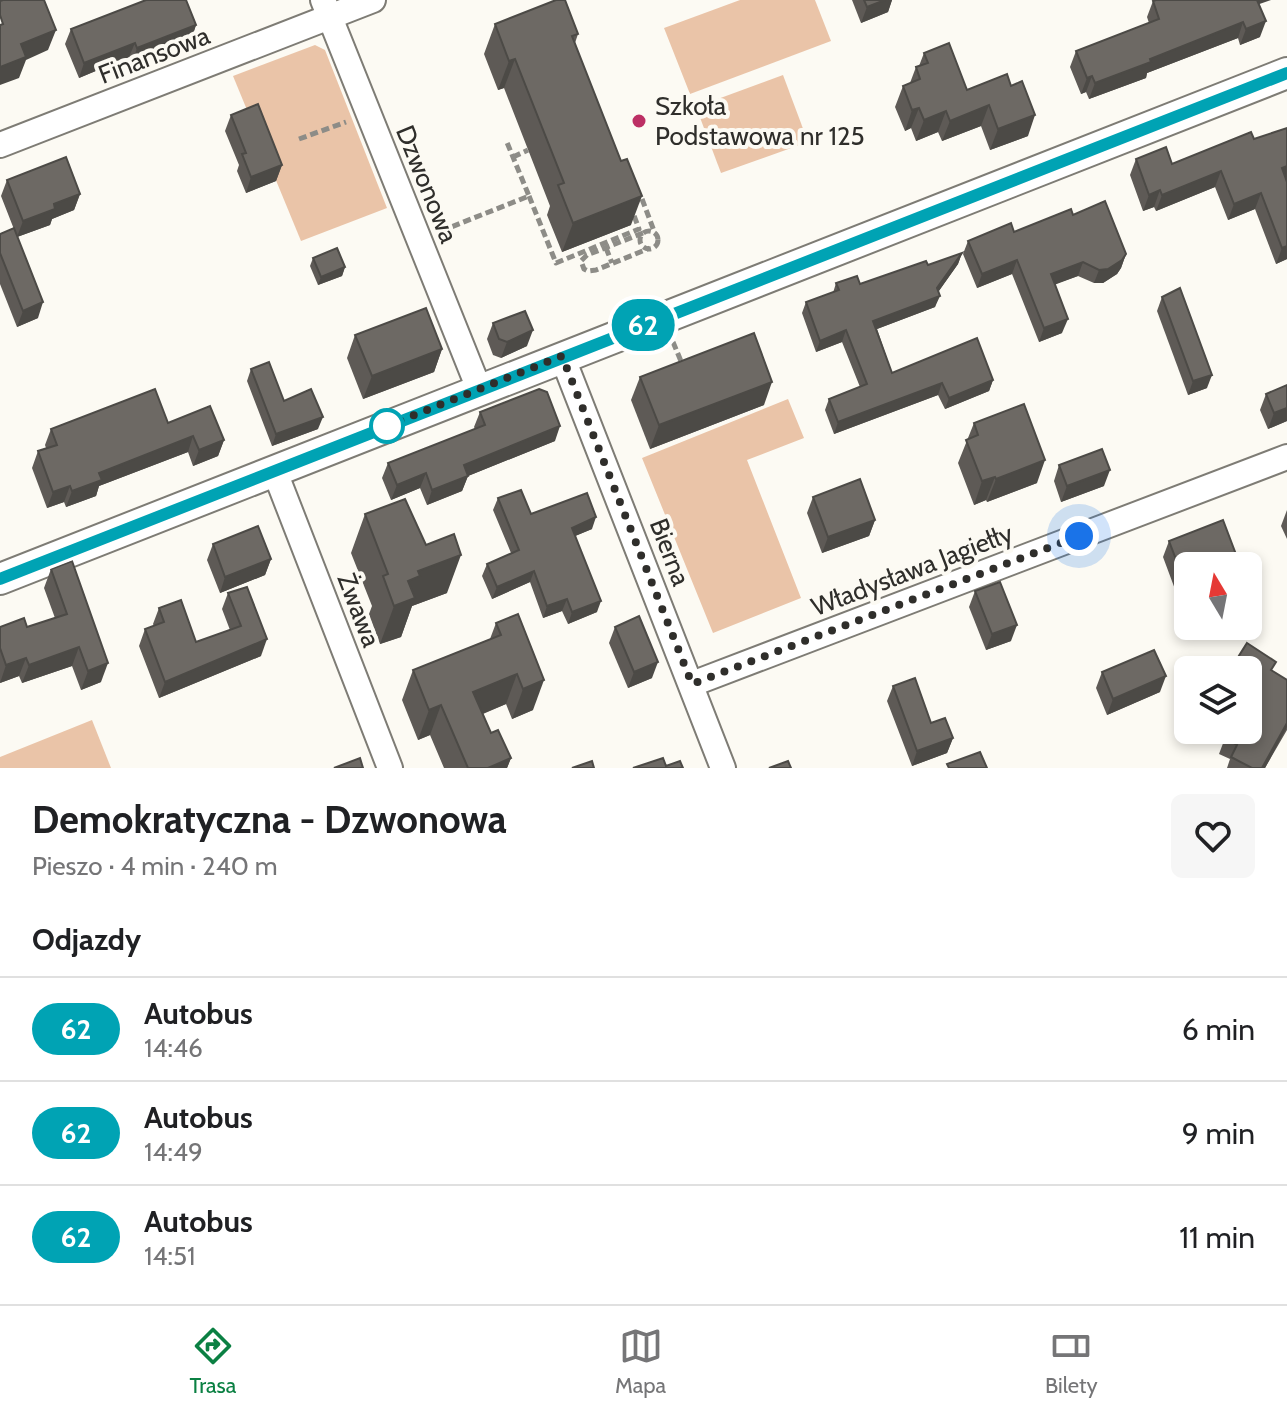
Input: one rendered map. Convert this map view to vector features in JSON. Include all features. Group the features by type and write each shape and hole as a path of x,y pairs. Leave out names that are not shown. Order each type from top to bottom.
{"street":[{"name":"Finansowa","path":"0,145 327,9 373,0"},
{"name":"Dzwonowa","path":"327,9 479,389"},
{"path":"0,579 1287,73"},
{"name":"Bierna","path":"562,356 723,768"},
{"name":"Władysława Jagiełły","path":"692,684 1287,457"},
{"name":"Żwawa","path":"275,472 390,768"}],"path":[{"path":"299,139 355,119"},
{"path":"506,140 556,263 639,229 630,205"},
{"path":"513,157 528,150"},
{"path":"433,234 529,196"},
{"path":"642,199 655,234 657,243 588,271 582,265 583,257 649,231 655,234"},
{"path":"643,233 641,243 650,248"},
{"path":"606,248 612,263"},
{"path":"673,340 688,378"}],"shaded area":[{"path":"740,0 815,0 831,41 690,94 664,28"},
{"path":"315,45 325,50 387,208 301,241 233,76"},
{"path":"783,75 808,142 721,173 696,107"},
{"path":"788,399 804,438 747,460 801,598 713,633 642,458"},
{"path":"92,720 111,768 0,768 0,757"}],"building":[{"path":"44,0 56,30 21,44 26,57 0,67 0,25 3,24 0,1"},
{"path":"146,0 186,0 196,25 137,48 135,43 84,63 71,29"},
{"path":"556,0 565,0 578,34 572,36 621,161 627,159 642,196 573,223 558,185 564,183 515,59 509,61 495,24"},
{"path":"864,0 885,0 867,7"},
{"path":"1257,0 1266,21 1246,29 1243,22 1095,83 1092,76 1087,78 1076,51 1159,19 1153,1"},
{"path":"949,43 967,90 1007,74 1011,86 1022,81 1035,115 998,129 989,105 950,121 946,111 924,120 919,108 912,110 903,86 920,79 916,67 928,63 924,53"},
{"path":"258,104 282,165 251,177 242,154 246,153 231,115"},
{"path":"1287,128 1287,166 1282,168 1287,182 1287,246 1282,248 1261,193 1234,204 1221,171 1162,195 1160,190 1149,195 1136,159 1166,147 1172,164 1251,132 1254,139"},
{"path":"66,157 80,194 54,204 55,209 23,221 7,180"},
{"path":"1105,201 1126,254 1108,269 1099,270 1083,262 1051,274 1068,319 1044,328 1017,260 982,274 968,241 1011,223 1014,232 1071,209 1073,215"},
{"path":"14,228 43,302 23,311 0,253 0,234"},
{"path":"337,248 345,267 321,277 313,258"},
{"path":"962,253 937,288 940,296 873,321 892,373 977,338 993,380 949,398 942,383 838,422 829,399 867,384 846,330 820,341 806,302 839,290 836,283 857,276 860,284 926,261 928,265"},
{"path":"1180,288 1212,375 1193,381 1162,297"},
{"path":"426,308 442,349 372,376 355,335"},
{"path":"525,311 533,330 507,342 499,339 493,323"},
{"path":"754,333 772,382 659,425 640,377"},
{"path":"269,362 284,401 311,389 323,417 276,434 251,369"},
{"path":"1287,385 1287,408 1274,413 1266,394"},
{"path":"155,389 168,423 210,406 224,440 199,450 193,436 99,473 102,480 72,491 70,486 53,492 38,451 57,445 51,429"},
{"path":"539,389 547,392 560,426 464,465 468,476 432,490 426,473 397,485 388,463 485,425 480,412"},
{"path":"1024,404 1045,460 996,479 982,481 966,440 978,435 974,423"},
{"path":"1102,449 1110,470 1067,486 1059,465"},
{"path":"860,479 875,520 828,537 813,497"},
{"path":"521,490 531,514 587,493 596,517 572,528 601,601 572,612 567,599 547,606 534,571 497,587 487,564 519,550 498,498"},
{"path":"405,499 426,545 454,534 461,555 418,571 420,576 408,581 415,598 394,606 383,576 388,574 365,514"},
{"path":"1223,520 1235,552 1174,554 1169,541"},
{"path":"258,526 271,559 225,577 213,544"},
{"path":"72,561 108,663 88,671 79,647 29,665 26,658 6,665 0,648 0,627 24,618 27,627 67,614 51,569"},
{"path":"1000,582 1017,625 992,634 975,591"},
{"path":"247,587 267,639 165,682 145,629 164,622 159,608 181,600 196,642 241,626 228,593"},
{"path":"518,614 544,680 523,689 517,674 473,692 491,733 498,730 511,758 488,768 468,768 441,705 429,710 413,670 501,635 496,623"},
{"path":"639,616 658,662 634,672 615,627"},
{"path":"1247,643 1276,662 1271,670 1287,680 1287,723 1262,768 1252,768 1231,757 1235,744 1262,744 1262,656 1239,656"},
{"path":"1154,650 1166,676 1113,699 1102,672"},
{"path":"915,678 931,723 945,718 953,738 917,751 893,686"},
{"path":"980,752 987,768 949,768 947,764"},
{"path":"360,758 363,768 334,768"},
{"path":"663,758 666,766 680,761 683,768 633,768"},
{"path":"592,761 594,768 572,768"},
{"path":"788,761 791,768 769,768"}],"bus line":[{"name":"62","path":"0,579 1287,73"}],"place":[{"name":"Szkoła Podstawowa nr 125","path":"639,121"}],"route":[{"path":"387,426 562,356 692,684 1079,536"}]}
